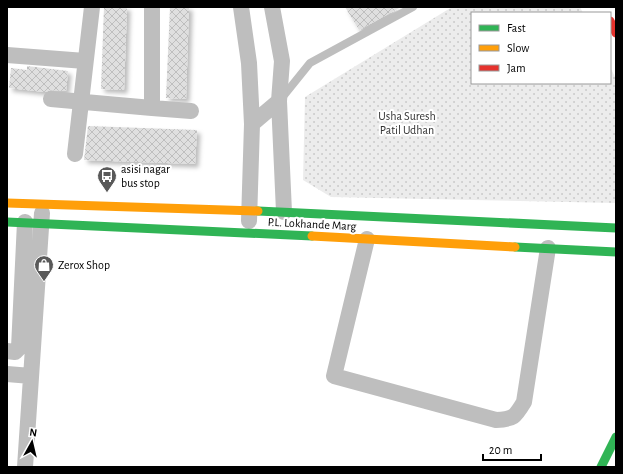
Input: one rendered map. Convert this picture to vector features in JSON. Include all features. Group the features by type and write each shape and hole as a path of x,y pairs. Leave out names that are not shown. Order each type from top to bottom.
{"main road":[{"path":"611,23 616,33"},
{"name":"P.L. Lokhande Marg","path":"7,203 284,212 494,234 548,248 616,252"},
{"name":"P.L. Lokhande Marg","path":"7,222 367,239 616,228"},
{"path":"601,467 616,437"}],"street":[{"path":"75,154 92,7"},
{"path":"152,7 152,108"},
{"path":"241,7 249,63 252,124 249,233"},
{"path":"272,7 282,62 280,101 284,212"},
{"path":"7,55 86,61"},
{"path":"50,99 191,111"},
{"path":"252,124 280,101"},
{"path":"25,467 42,205"},
{"path":"7,351 15,352 19,348 25,222"},
{"path":"367,239 334,376 496,420 509,420 517,413 524,402 548,248"},
{"path":"7,374 31,376"}],"lane":[{"path":"280,101 310,64 413,7"}],"green space":[{"name":"Usha Suresh Patil Udhan","path":"452,7 580,7 582,12 471,12 471,84 611,84 611,69 616,79 616,203 331,197 303,180 305,97"}],"building":[{"path":"104,7 127,7 124,90 101,89"},
{"path":"170,7 189,7 186,99 166,98"},
{"path":"345,7 401,7 359,30"},
{"path":"27,66 68,71 66,91 51,90 45,92 9,88 11,68 27,70"},
{"path":"88,126 197,130 195,164 84,160"}],"traffic: fast":[{"path":"258,211 616,228"},
{"path":"7,222 312,236"},
{"path":"515,247 616,252"},
{"path":"601,467 616,437"}],"traffic: slow":[{"path":"7,203 258,211"},
{"path":"312,236 515,247"}],"traffic: jam":[{"path":"611,23 616,33"}],"place":[{"name":"asisi nagar bus stop","path":"107,193"},
{"name":"Zerox Shop","path":"44,282"}]}
